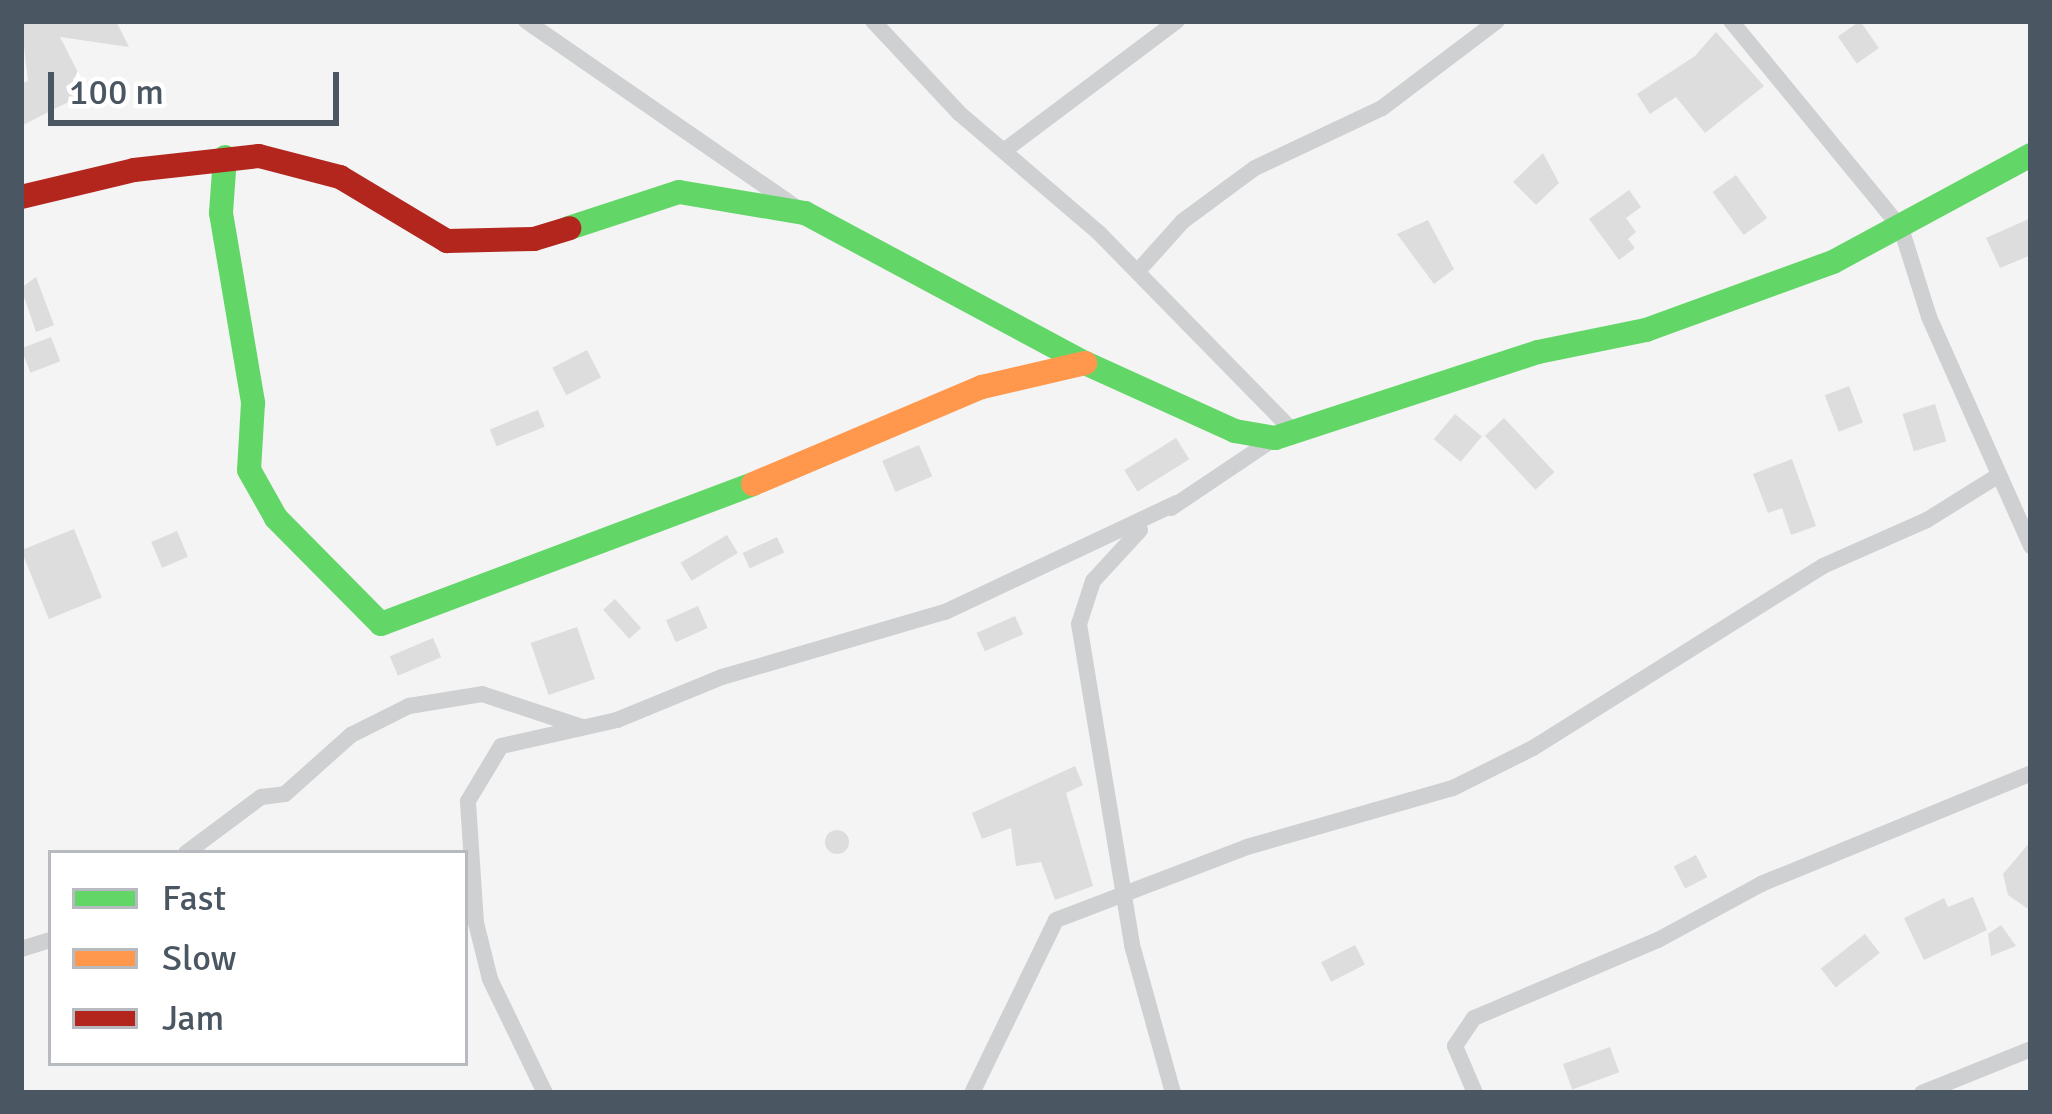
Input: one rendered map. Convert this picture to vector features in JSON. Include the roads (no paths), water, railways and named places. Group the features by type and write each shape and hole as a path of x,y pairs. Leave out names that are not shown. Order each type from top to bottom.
{"street":[{"path":"526,21 805,213 1085,363 1235,431 1275,438 1302,434 1538,352 1646,330 1833,262 2031,154"},
{"path":"1005,151 1178,21"},
{"path":"1138,271 1183,221 1255,168 1382,108 1497,21"},
{"path":"1731,21 1901,229 1929,317 2031,546"},
{"path":"882,24 1005,151 1138,271 1279,424 1302,434"},
{"path":"21,196 225,157 259,156 340,177 447,241 534,239 679,192 805,213"},
{"path":"225,157 221,213 253,403 249,470 276,518 381,624 620,540 982,387 1085,363"},
{"path":"1173,1093 1102,790 1078,614 1113,550 1275,438"},
{"path":"972,1093 1045,932 1125,890 1454,788 1533,748 1823,566 1927,520 1999,475"},
{"path":"545,1093 481,953 468,801 501,746 583,727 945,612 1178,503"},
{"path":"190,850 261,796 285,794 351,735 409,706 482,694 583,727"},
{"path":"1475,1093 1455,1046 1474,1018 1658,940 1761,884 1898,834 2031,773"},
{"path":"1922,1093 2031,1049"},
{"path":"1956,1093 1963,1074"}]}
